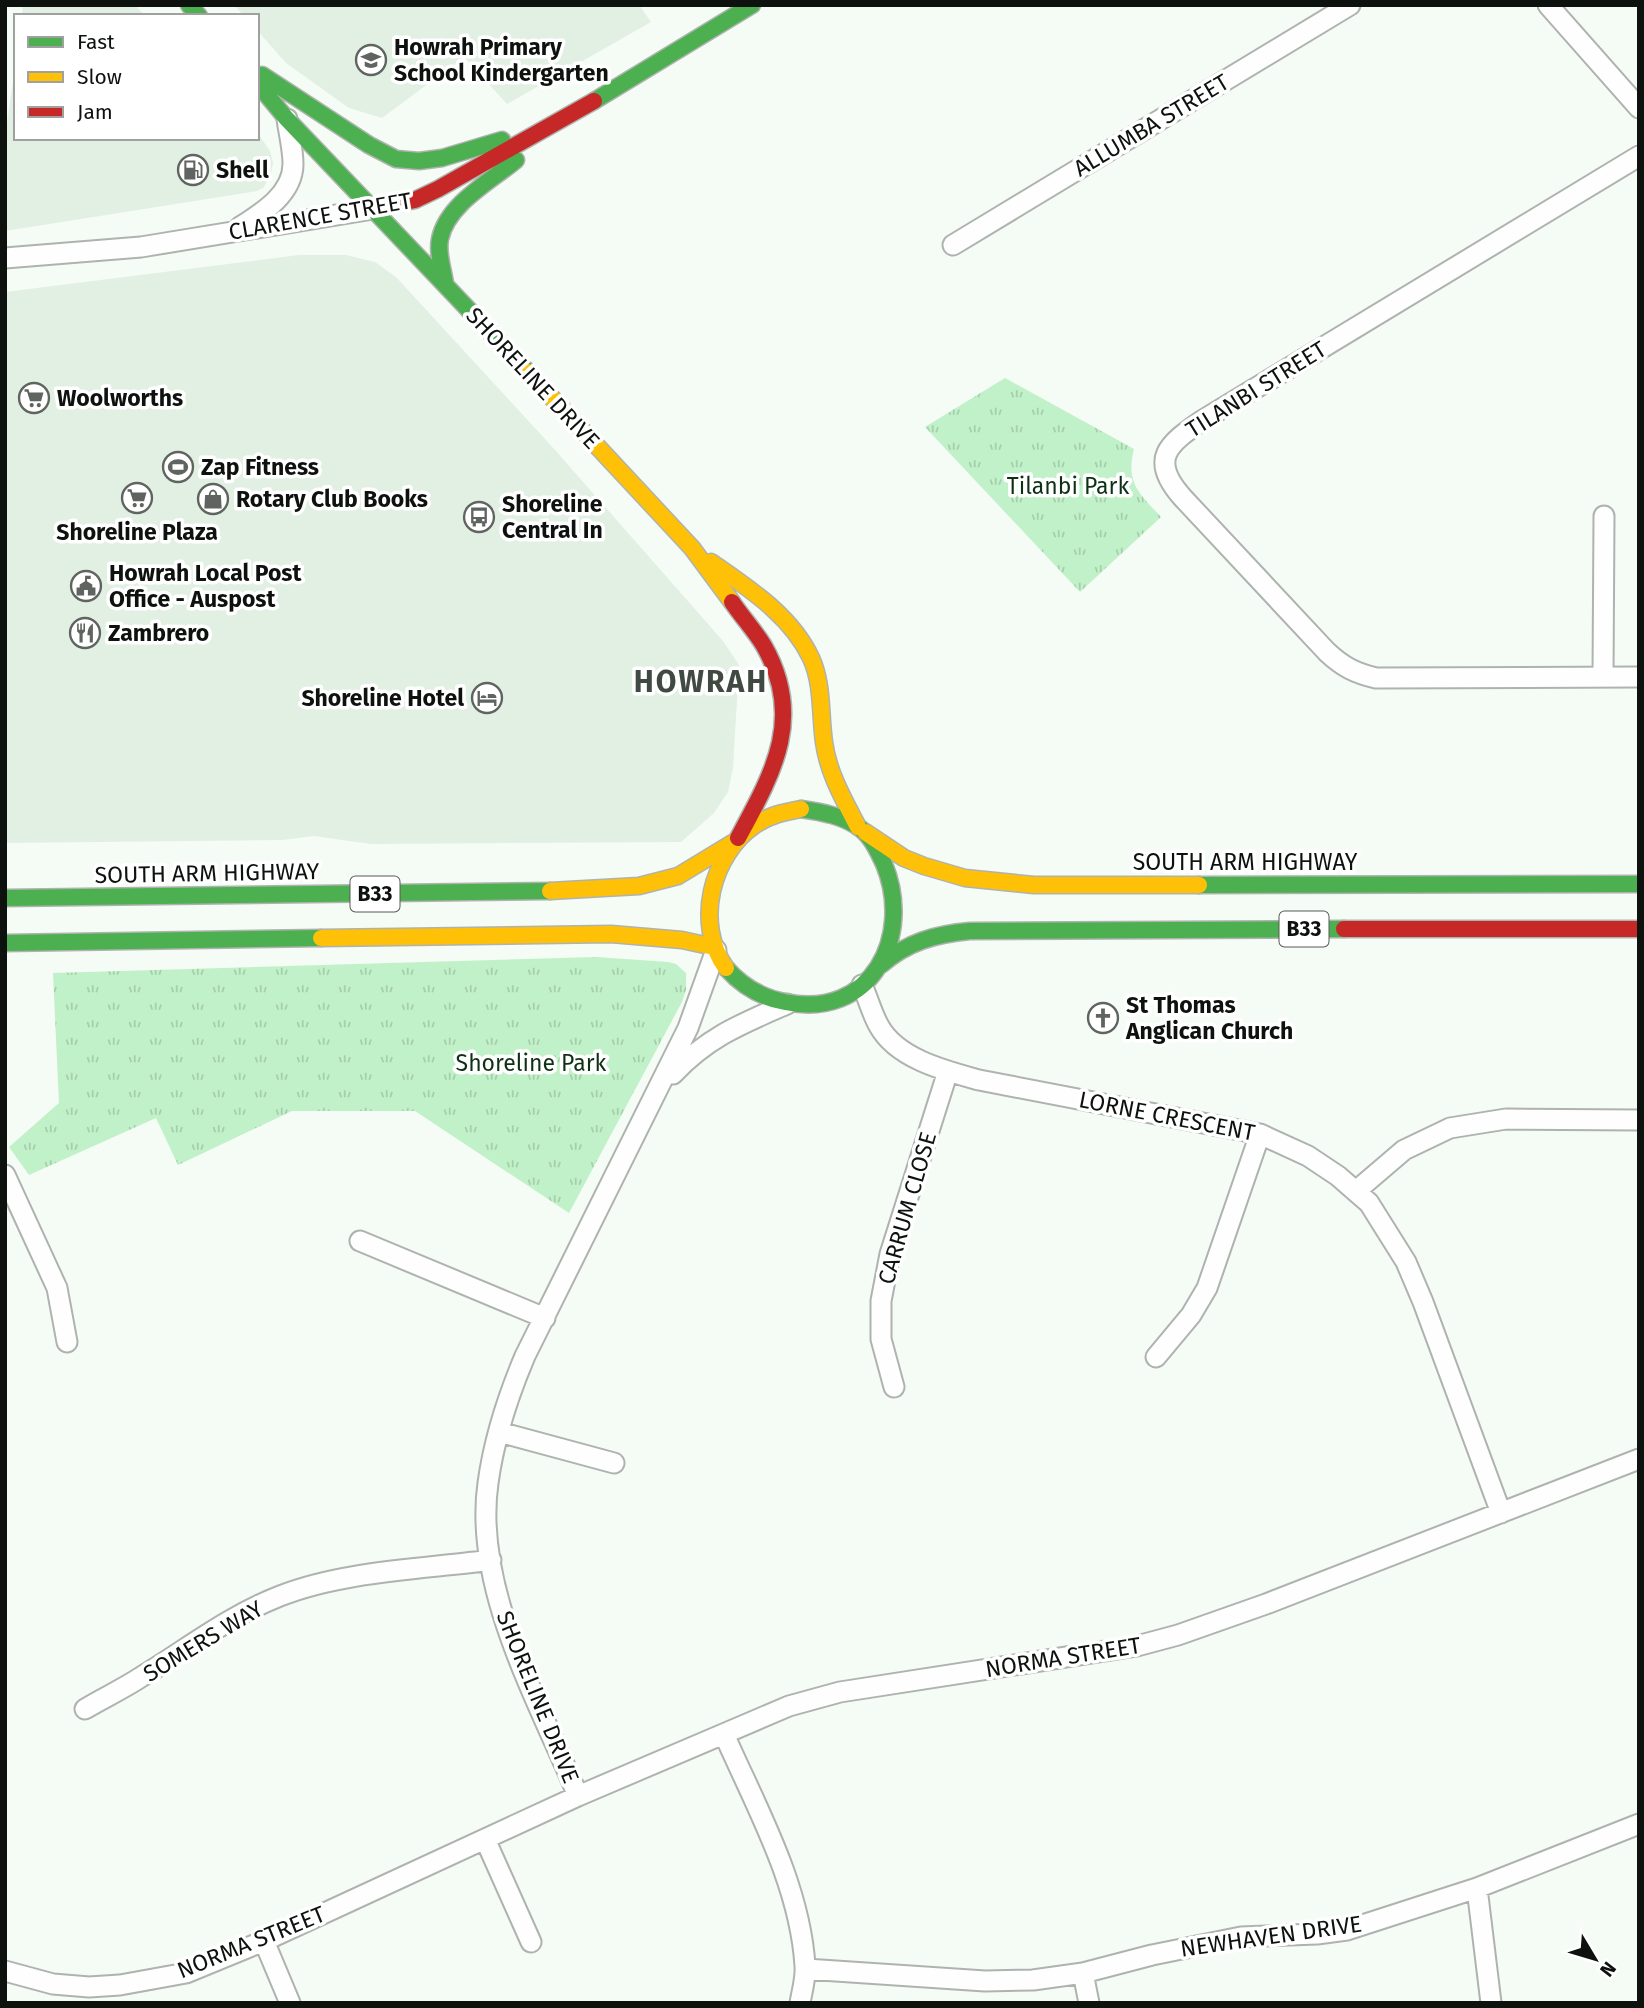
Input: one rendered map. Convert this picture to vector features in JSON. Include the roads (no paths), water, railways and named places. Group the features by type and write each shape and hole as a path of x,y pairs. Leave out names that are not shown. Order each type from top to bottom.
{"main road":[{"name":"CLARENCE STREET","path":"373,209 425,196 560,121 752,5"},
{"path":"259,72 369,145 396,159 407,161 442,158 560,121"},
{"name":"SHORELINE DRIVE","path":"259,84 286,118 445,283 692,548 769,656 780,687 783,727 778,757 767,785 736,840"},
{"path":"445,283 440,243 446,226 462,205 560,121"},
{"name":"SHORELINE DRIVE","path":"692,548 767,604 801,640 820,684 824,744 828,759 841,793 861,829"},
{"name":"B33","path":"736,840 762,819 785,810 814,811 833,816 861,829"},
{"path":"861,829 885,866 895,900 894,933 881,965"},
{"name":"SOUTH ARM HIGHWAY","path":"861,829 904,859 923,867 992,883 1639,884"},
{"path":"715,948 711,903 719,870 736,840"},
{"name":"SOUTH ARM HIGHWAY","path":"5,898 588,890 639,886 678,876 736,840"},
{"name":"B33","path":"5,943 611,934 682,940 715,948 725,965 742,983 770,999 787,1004 823,1003 851,993 903,948 926,938 952,933 1040,930 1639,929"}],"street":[{"name":"ALLUMBA STREET","path":"953,245 1350,5"},
{"path":"1548,5 1639,108"},
{"path":"233,232 264,210 288,183 293,163 286,118"},
{"name":"TILANBI STREET","path":"1639,156 1203,420 1168,447 1165,460 1171,485 1343,667 1357,674 1376,678 1639,677"},
{"name":"CLARENCE STREET","path":"5,258 141,247 373,209"},
{"path":"1604,516 1604,677"},
{"name":"SHORELINE DRIVE","path":"578,1796 517,1657 501,1605 487,1531 487,1484 511,1390 693,1017 715,948"},
{"name":"LORNE CRESCENT","path":"862,985 879,1027 891,1041 903,1051 948,1071 979,1080 1260,1134 1308,1156 1338,1176 1369,1203 1406,1262 1501,1513"},
{"name":"SHORELINE DRIVE","path":"659,1088 694,1052 733,1027 787,1004"},
{"name":"CARRUM CLOSE","path":"894,1387 881,1339 881,1301 890,1254 948,1071"},
{"path":"1356,1191 1404,1150 1450,1128 1506,1119 1639,1120"},
{"path":"1156,1357 1191,1315 1207,1288 1260,1134"},
{"path":"5,1175 57,1288 67,1342"},
{"path":"360,1241 545,1318"},
{"path":"499,1432 614,1463"},
{"name":"NORMA STREET","path":"5,1971 53,1984 89,1986 120,1985 186,1973 264,1941 578,1796 789,1706 840,1692 1138,1646 1178,1635 1266,1604 1639,1459"},
{"name":"SOMERS WAY","path":"85,1709 139,1679 220,1625 280,1596 340,1579 491,1560"},
{"path":"724,1734 779,1858 792,1895 806,1969 800,2003"},
{"name":"NEWHAVEN DRIVE","path":"806,1969 985,1981 1033,1980 1083,1973 1152,1955 1241,1937 1347,1930 1476,1888 1639,1824"},
{"path":"485,1839 530,1942"},
{"path":"1476,1888 1491,2003"},
{"path":"264,1941 290,2003"},
{"path":"1083,1973 1089,2003"}],"place":[{"name":"Howrah Primary School Kindergarten","path":"371,60"},
{"name":"Shell","path":"193,170"},
{"name":"Woolworths","path":"34,398"},
{"name":"Zap Fitness","path":"178,467"},
{"name":"Shoreline Plaza","path":"137,498"},
{"name":"Rotary Club Books","path":"213,499"},
{"name":"Shoreline Central In","path":"479,517"},
{"name":"Howrah Local Post Office - Auspost","path":"86,586"},
{"name":"Zambrero","path":"85,633"},
{"name":"Shoreline Hotel","path":"487,698"},
{"name":"St Thomas Anglican Church","path":"1103,1018"}],"district":[{"name":"HOWRAH","path":"701,682"}],"park label":[{"name":"Tilanbi Park","path":"1068,486"},
{"name":"Shoreline Park","path":"531,1063"}]}
